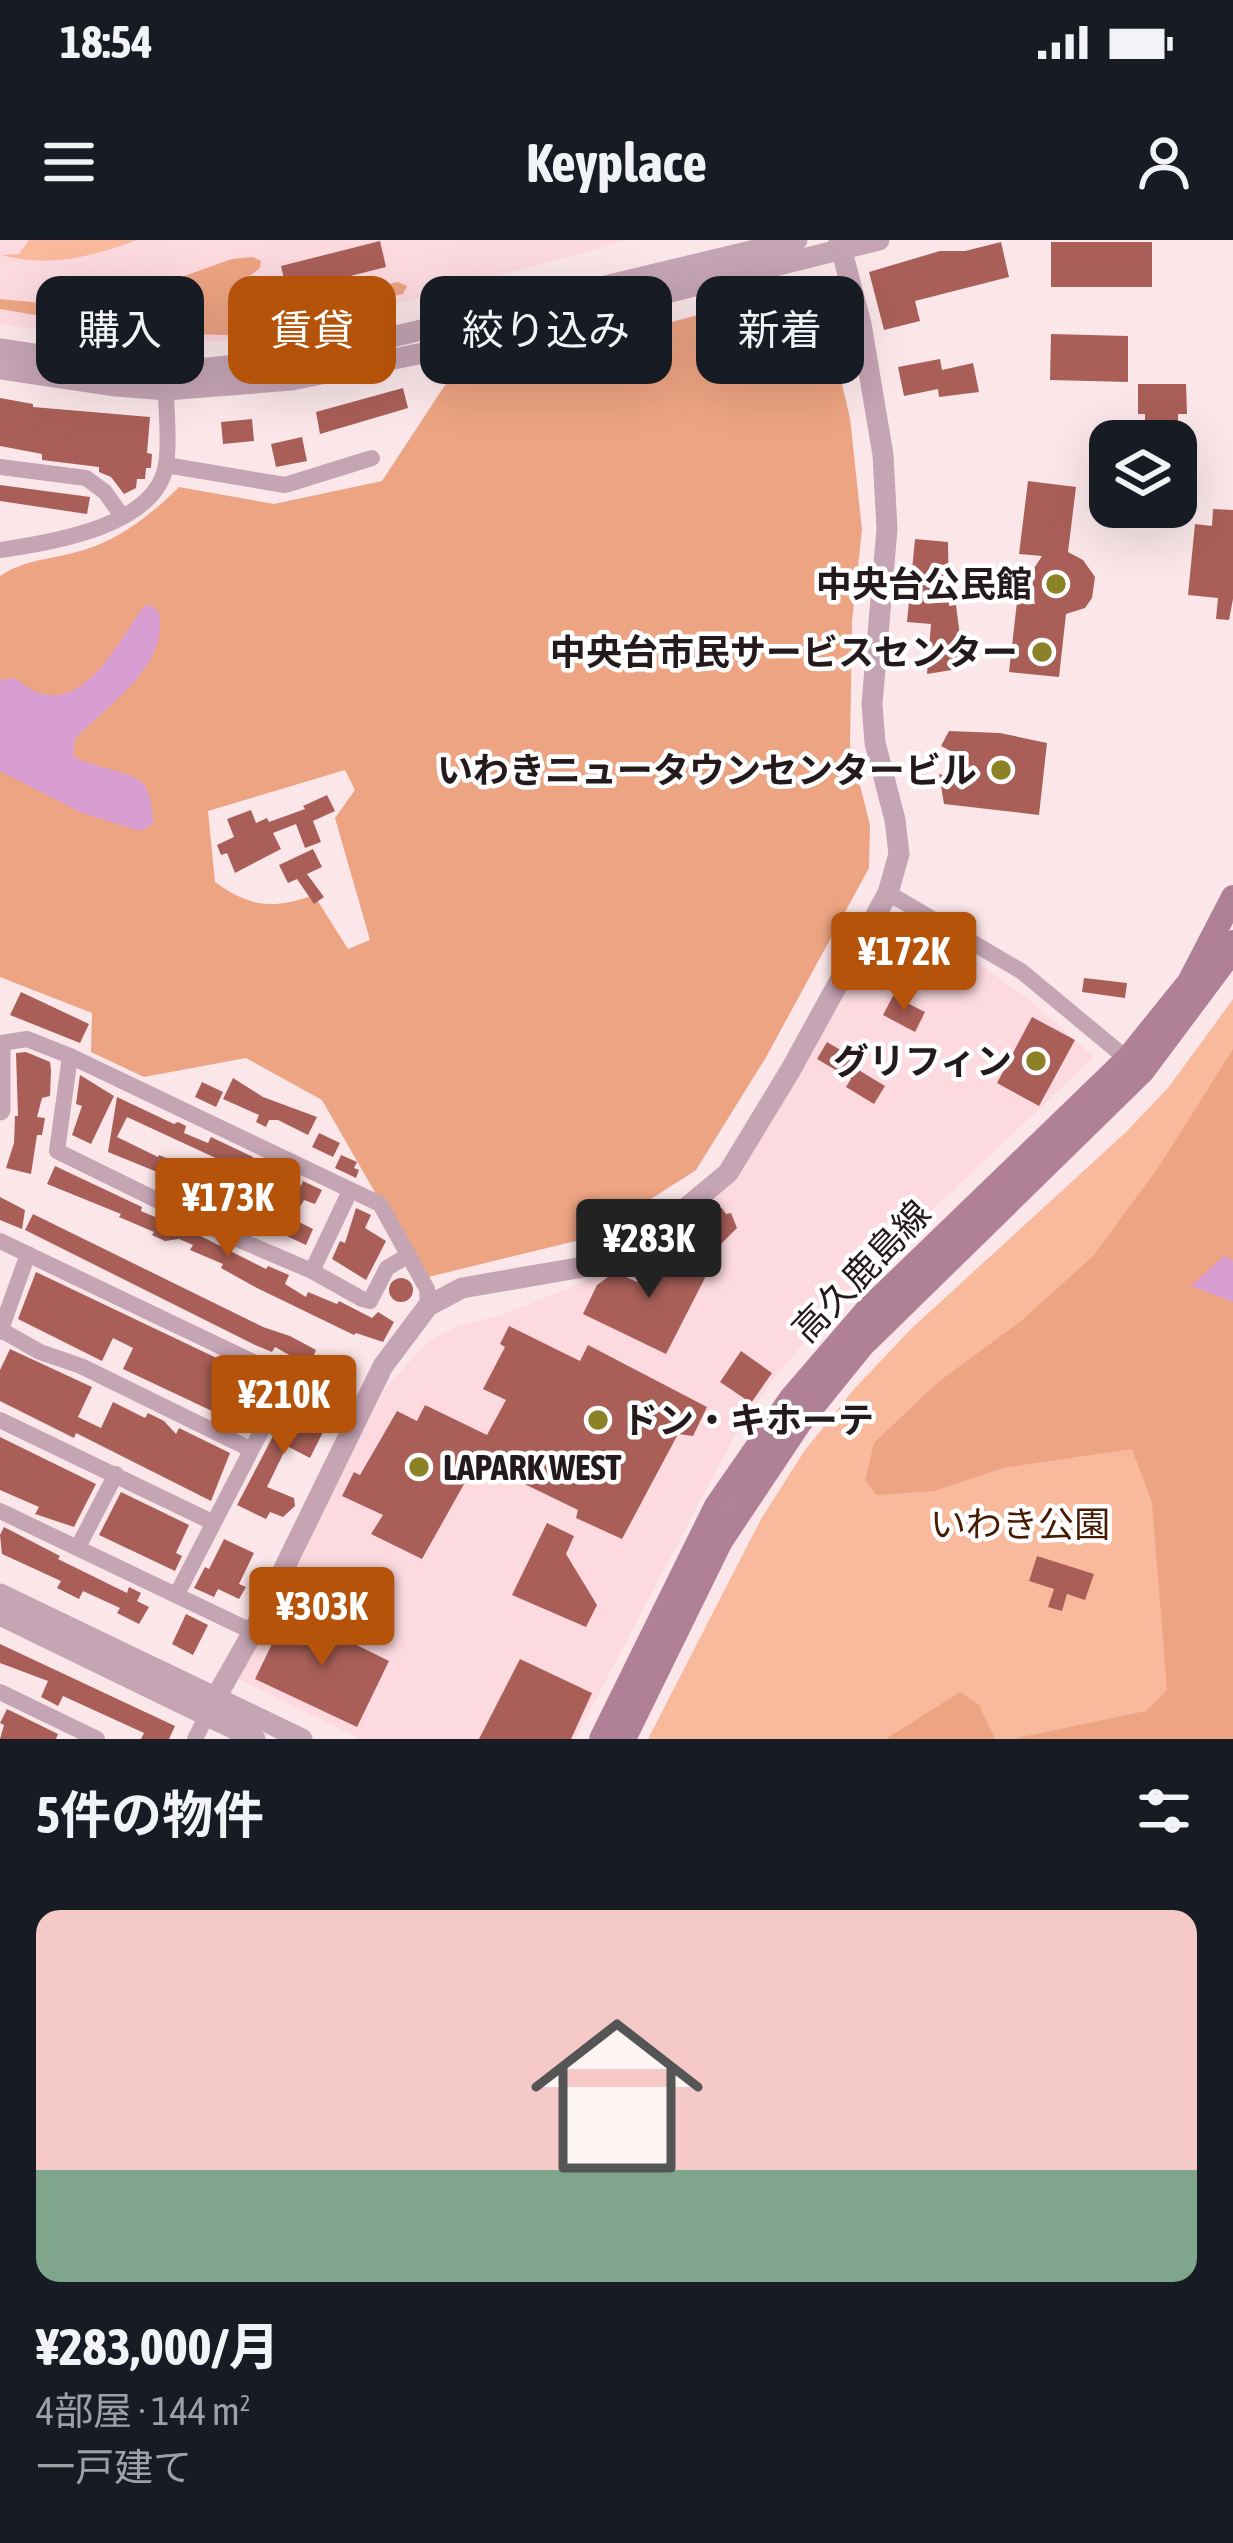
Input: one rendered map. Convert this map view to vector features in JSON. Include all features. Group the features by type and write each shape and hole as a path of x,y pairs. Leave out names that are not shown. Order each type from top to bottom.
{"main road":[{"name":"高久鹿島線","path":"601,1739 716,1506 791,1398 865,1312 1134,1066 1189,982 1233,897"},
{"name":"高久鹿島線","path":"624,1739 721,1540 799,1424 862,1346 1134,1066 1225,961 1233,942"}],"street":[{"path":"0,349 112,366 198,369 304,358 797,240"},
{"path":"0,369 166,390 292,380 413,355 840,245 879,240"},
{"path":"196,1739 383,1366 428,1306 462,1288 583,1267 658,1231 728,1173 888,892 899,854 875,743 872,704 887,530 883,455 861,325 840,245"},
{"path":"0,550 86,534 122,516 155,489 166,465 166,390"},
{"path":"166,465 285,484 372,458"},
{"path":"0,467 86,478 122,516"},
{"path":"888,892 1021,970 1134,1066"},
{"path":"0,1110 0,1046 27,1039 70,1056 380,1204 427,1289 428,1306"},
{"path":"70,1056 57,1151 370,1301 387,1268 409,1255"},
{"path":"312,1271 350,1191"},
{"path":"0,1241 360,1413"},
{"path":"28,1254 0,1330 250,1449"},
{"path":"177,1594 288,1379"},
{"path":"0,1420 212,1522"},
{"path":"78,1547 116,1474"},
{"path":"0,1511 253,1632"},
{"path":"0,1594 211,1706 255,1739"},
{"path":"0,1615 211,1706 302,1739"},
{"path":"0,1693 89,1738"}],"shaded area":[{"path":"0,240 629,240 498,276 420,276 420,297 396,304 396,276 228,276 228,341 204,341 204,276 36,276 36,330 0,324"},
{"path":"253,257 261,261 260,268 250,276 228,276 228,335 204,335 204,276 184,276 232,259"},
{"path":"396,282 407,286 396,295"},
{"path":"0,299 36,303 36,315 0,309"},
{"path":"696,315 696,384 842,384 862,530 852,621 850,746 870,825 869,868 765,1059 696,1170 592,1237 424,1278 322,1100 246,1058 144,1077 91,1052 92,1013 0,977 0,576 103,543 143,518 179,487 274,504 382,481 446,384 672,384 672,322","holes":["345,770 355,790 335,818 370,940 348,949 314,895 262,904 215,882 208,811"]},
{"path":"144,606 159,612 155,650 133,683 75,739 73,756 132,776 145,786 154,823 140,831 82,813 0,771 0,680 15,678 37,692 57,695 75,689 107,661"},
{"path":"891,916 946,940 1031,1001 1094,1057 851,1287 744,1418 575,1739 360,1739 236,1678 386,1388 428,1341 460,1325 501,1315 572,1287 654,1249 733,1174"},
{"path":"1233,1049 1233,1739 1013,1739 1146,1711 1167,1690 1152,1503 1132,1449 1003,1468 934,1491 877,1495 865,1481 874,1443 937,1383 1021,1321 1093,1256 1158,1168"},
{"path":"1225,1255 1233,1261 1233,1302 1191,1286"},
{"path":"960,1692 979,1705 995,1739 886,1739"}],"green space":[{"path":"29,240 137,240 70,259 36,261 1,255 19,254"},
{"name":"いわき公園","path":"1233,999 1233,1739 648,1739 761,1519 805,1450 912,1328 1168,1088"}],"building":[{"path":"380,241 386,267 350,276 283,276 281,266"},
{"path":"1001,242 1009,277 915,301 920,321 884,330 869,272 940,251 965,251"},
{"path":"1051,242 1152,242 1152,287 1051,287"},
{"path":"1051,334 1128,336 1128,382 1050,380"},
{"path":"940,359 942,370 973,363 979,392 939,397 938,389 904,396 898,367"},
{"path":"1138,384 1186,384 1187,414 1178,414 1178,420 1145,420 1145,414 1138,414"},
{"path":"403,388 408,408 320,434 316,412"},
{"path":"0,398 33,407 150,417 147,453 152,454 151,468 146,468 145,479 137,479 136,488 124,494 99,467 42,460 42,454 0,446"},
{"path":"252,419 254,441 223,444 221,422"},
{"path":"302,437 307,461 276,467 271,444"},
{"path":"1028,481 1076,487 1068,552 1083,560 1095,577 1085,608 1066,614 1059,677 1009,672 1017,602 1035,604 1029,576 1042,556 1019,554"},
{"path":"0,485 90,497 87,514 0,501"},
{"path":"1213,509 1233,510 1229,620 1216,619 1218,598 1188,595 1195,528 1212,526"},
{"path":"915,539 948,542 949,606 956,605 964,668 927,674 931,624 907,622"},
{"name":"いわきニュータウンセンタービル","path":"949,731 1000,733 1047,743 1039,815 944,804 939,774 962,780 966,759 941,746"},
{"path":"327,795 335,811 313,821 321,842 305,848 296,824 273,833 281,849 235,873 227,853 221,855 217,845 234,837 227,819 251,810 256,823 267,818 269,822"},
{"path":"313,849 322,867 307,874 324,897 314,904 297,879 288,883 279,865"},
{"path":"903,925 916,925 934,935 919,963 925,966 916,981 897,971 907,952 891,943"},
{"path":"1084,978 1127,983 1125,998 1082,992"},
{"path":"21,992 89,1024 80,1043 10,1015"},
{"path":"893,996 925,1012 915,1032 883,1015"},
{"name":"グリフィン","path":"1032,1017 1075,1040 1039,1106 997,1083"},
{"path":"827,1042 856,1059 852,1066 885,1086 874,1104 846,1087 851,1079 817,1059"},
{"path":"16,1053 50,1062 51,1070 50,1096 42,1098 37,1117 45,1118 42,1135 37,1135 31,1174 6,1168 18,1116"},
{"path":"80,1075 114,1096 91,1144 72,1135 82,1106 76,1104"},
{"path":"233,1078 263,1097 317,1117 308,1135 278,1120 269,1120 266,1127 256,1122 259,1115 223,1099"},
{"path":"202,1082 223,1092 216,1107 195,1097"},
{"path":"117,1097 186,1126 184,1133 208,1143 211,1137 253,1157 246,1172 127,1117 117,1137 158,1157 238,1192 252,1164 322,1190 315,1204 304,1200 293,1219 313,1229 306,1245 172,1178 108,1152"},
{"path":"319,1133 340,1143 333,1157 312,1147"},
{"path":"341,1155 357,1162 356,1178 335,1168"},
{"path":"55,1166 142,1207 141,1211 161,1216 266,1269 289,1275 285,1284 306,1297 308,1292 372,1318 378,1312 394,1322 383,1342 354,1335 221,1268 223,1264 190,1250 193,1245 179,1239 165,1241 119,1217 121,1214 47,1184"},
{"path":"0,1197 25,1210 22,1229 0,1220"},
{"path":"356,1208 371,1215 365,1228 386,1241 366,1280 332,1259 340,1241 345,1243"},
{"path":"722,1208 731,1213 737,1228 717,1248 707,1251 692,1229"},
{"path":"33,1214 316,1350 309,1366 275,1347 272,1352 255,1345 25,1230"},
{"path":"674,1253 709,1270 666,1354 583,1314 597,1285 615,1272 637,1282 642,1271"},
{"path":"36,1272 271,1384 248,1428 123,1369 133,1348 113,1338 102,1361 18,1319"},
{"path":"401,1278 413,1290 401,1302 389,1290"},
{"name":"ドン・キホーテ","path":"509,1326 580,1361 588,1345 707,1407 693,1436 678,1434 622,1539 576,1518 578,1510 477,1461 422,1559 371,1534 383,1515 342,1496 354,1472 360,1475 397,1411 417,1421 425,1405 487,1435 506,1400 483,1389 505,1347 500,1344"},
{"path":"10,1349 92,1387 78,1417 101,1428 113,1402 145,1418 148,1413 164,1421 176,1434 179,1428 230,1453 211,1501 76,1433 74,1438 0,1401 0,1370"},
{"path":"741,1351 772,1373 751,1403 720,1382"},
{"path":"294,1396 332,1414 310,1458 287,1446 267,1487 294,1498 295,1506 283,1517 270,1512 266,1519 237,1505"},
{"path":"0,1437 96,1484 74,1527 35,1514 39,1507 0,1490"},
{"path":"121,1492 189,1525 176,1553 182,1556 175,1571 99,1535"},
{"path":"547,1523 574,1536 566,1554 597,1605 586,1627 512,1595"},
{"path":"4,1527 127,1593 129,1587 141,1593 137,1601 149,1607 139,1624 117,1613 120,1608 83,1591 79,1599 57,1588 61,1581 2,1554"},
{"path":"224,1539 254,1553 239,1584 246,1587 239,1599 218,1589 214,1597 194,1588"},
{"path":"1037,1556 1094,1574 1085,1600 1067,1594 1062,1611 1048,1607 1054,1589 1029,1581"},
{"path":"288,1611 389,1661 357,1727 255,1679"},
{"path":"186,1614 208,1625 193,1655 172,1644"},
{"path":"0,1644 175,1726 169,1739 141,1739 144,1733 63,1696 58,1706 41,1697 48,1681 0,1663"},
{"path":"520,1659 592,1693 571,1739 479,1739"},
{"path":"7,1709 58,1734 56,1739 0,1739 4,1725 0,1723"}],"place":[{"name":"中央台公民館","path":"1056,584"},
{"name":"中央台市民サービスセンター","path":"1042,652"},
{"name":"いわきニュータウンセンタービル","path":"1001,770"},
{"name":"グリフィン","path":"1036,1061"},
{"name":"ドン・キホーテ","path":"598,1420"},
{"name":"LAPARK WEST","path":"419,1467"}]}
